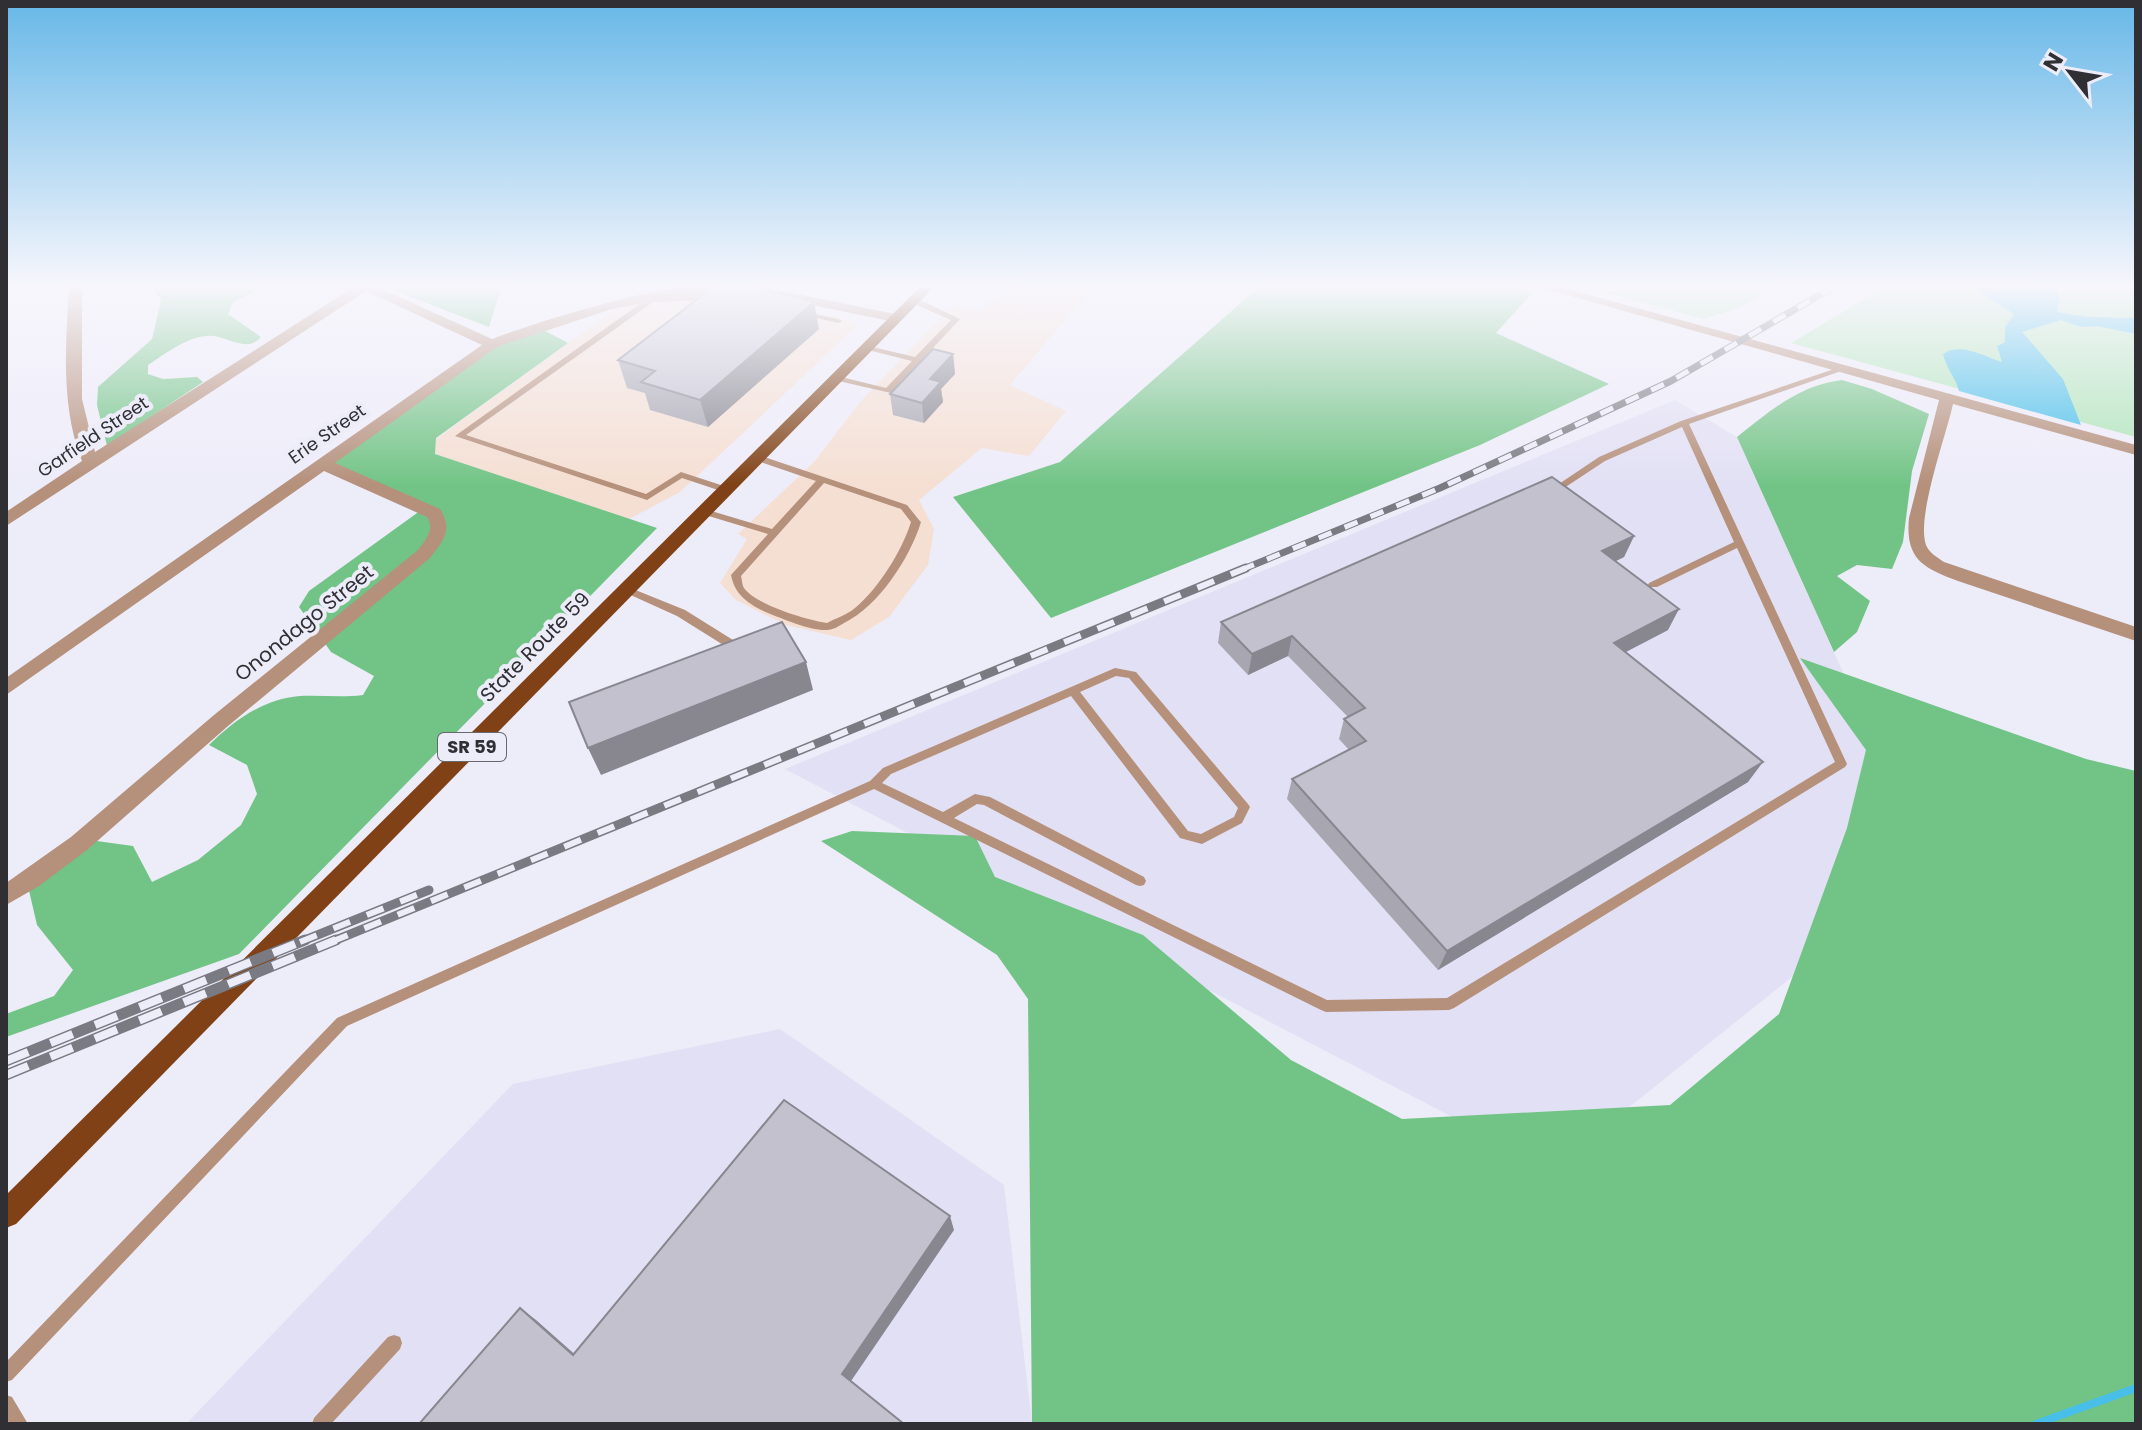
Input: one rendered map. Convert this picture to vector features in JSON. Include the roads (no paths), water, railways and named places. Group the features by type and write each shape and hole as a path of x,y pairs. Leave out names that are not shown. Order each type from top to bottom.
{"main road":[{"name":"State Route 59","path":"6,1214 862,352"}],"street":[{"path":"75,352 75,409 79,441 91,463"},
{"name":"Garfield Street","path":"6,520 262,352"},
{"name":"Erie Street","path":"6,688 481,352"},
{"path":"1781,352 2136,450"},
{"path":"1947,397 1917,514 1915,535 1922,553 1938,565 1964,577 2136,634"},
{"name":"Onondago Street","path":"6,895 82,839 287,664 424,554 438,535 440,524 434,513 320,463"}],"lane":[{"path":"576,352 459,436 647,497 681,475 727,490"},
{"path":"885,352 917,360"},
{"path":"837,378 888,391 925,352"},
{"path":"1555,490 1602,459 1684,423 1843,369"},
{"path":"874,784 1326,1006 1449,1004 1841,764 1684,423"},
{"path":"758,458 904,507 916,522 914,535 857,611 828,627 756,602 743,594 737,585 736,575 822,480"},
{"path":"705,512 772,532"},
{"path":"1653,585 1739,543"},
{"path":"628,590 681,613 737,648"},
{"path":"6,1374 342,1022 874,784 887,771 1073,690 1115,672 1132,675 1244,807 1238,820 1202,839 1184,835 1073,690"},
{"path":"943,818 975,799 986,800 1140,881"},
{"path":"320,1424 394,1343"},
{"path":"6,1403 20,1424"}],"water":[{"path":"1972,352 2002,362 1999,352 2039,352 2063,379 2081,425 1959,391 1943,354"}],"waterway":[{"path":"2036,1424 2136,1388"}],"railway":[{"path":"1241,570 1440,488 1671,381 1722,352"},
{"path":"331,942 1246,568"},
{"path":"300,942 429,890"},
{"path":"6,1061 305,940"},
{"path":"6,1075 336,940"}]}
